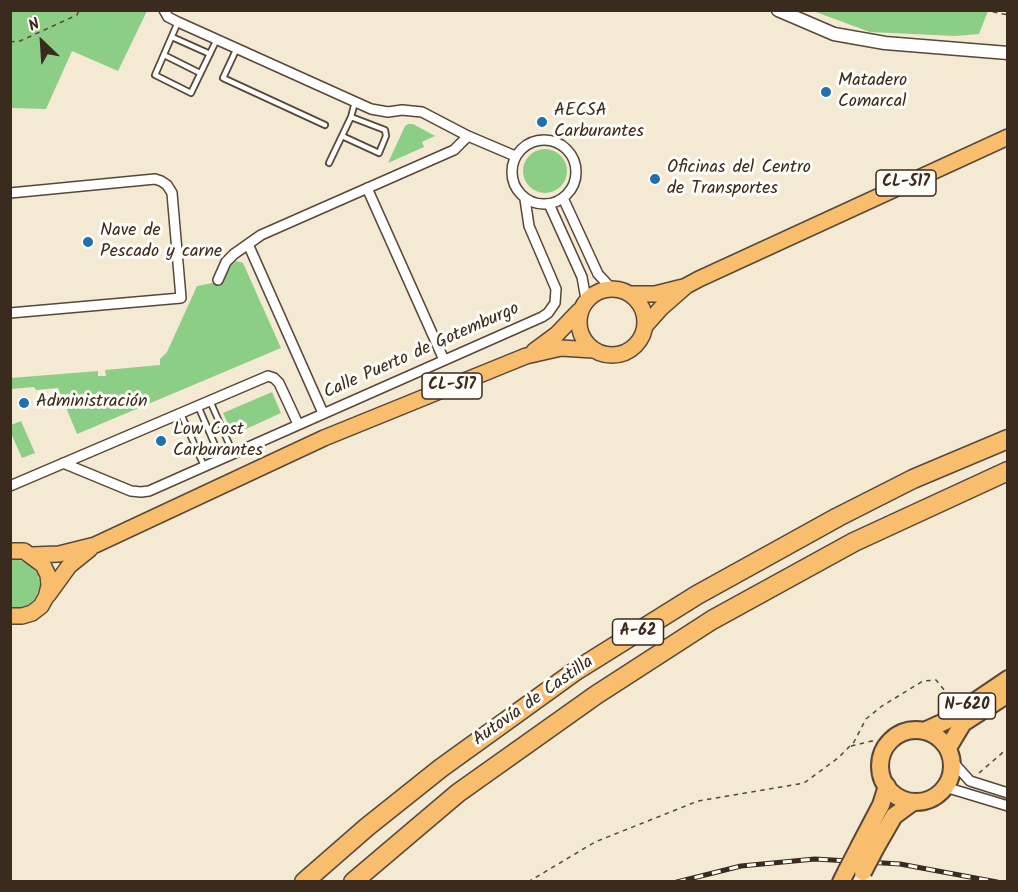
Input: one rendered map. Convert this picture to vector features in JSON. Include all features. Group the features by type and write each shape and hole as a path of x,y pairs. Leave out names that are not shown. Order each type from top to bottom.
{"highway":[{"path":"913,479 1008,429"},
{"name":"Autovía de Castilla","path":"304,882 441,768 577,670 697,596 838,517 913,479 1008,439"},
{"name":"Autovía de Castilla","path":"353,882 458,794 596,694 712,620 854,542 1008,471"},
{"name":"N-620","path":"924,731 946,721 1008,679"},
{"name":"N-620","path":"945,787 951,775 950,755 963,723 1008,694"},
{"name":"N-620","path":"887,746 903,732 924,731 938,737 950,755"},
{"path":"887,746 880,766 887,786 903,799 924,801 945,787"},
{"path":"852,876 874,835 887,786"},
{"path":"874,835 913,801"}],"main road":[{"name":"CL-517","path":"526,356 557,334 597,291 611,288 621,289 630,294 655,294 686,286 1008,137"},
{"name":"CL-517","path":"11,550 24,551 32,555 59,554 95,545 324,438 526,356 561,348 593,350 605,355 619,355 632,349 641,339 645,326 686,286"},
{"path":"630,294 642,308 645,326"},
{"path":"583,305 578,326 583,339 593,350"},
{"name":"CL-517","path":"10,616 32,613 40,606 69,566 95,545"},
{"path":"32,555 44,565 48,575 49,586 46,597"}],"street":[{"path":"164,10 168,17 178,22 371,109 388,112 402,110 422,112 468,136 515,156"},
{"path":"778,10 834,34 885,43 1008,53"},
{"path":"218,280 226,262 261,235 454,150 468,136"},
{"path":"543,139 554,141 572,156 576,167 576,178 571,189 563,198 549,204 541,204 525,198 517,190 512,179 512,167 515,156 522,148 531,142 543,139"},
{"path":"10,193 156,179 167,184 174,204 181,298 10,313"},
{"path":"367,188 444,360"},
{"name":"Calle Puerto de Gotemburgo","path":"63,463 131,490 149,491 548,314 555,303 556,289 529,226 525,198"},
{"path":"563,198 598,274 611,288"},
{"path":"549,204 582,277 583,305"},
{"path":"248,244 323,414"},
{"path":"10,486 268,376 279,383 298,424"},
{"path":"950,755 970,781 1008,794"},
{"path":"945,787 1008,807"}],"lane":[{"path":"178,22 155,75 191,93 217,39"},
{"path":"172,37 210,54"},
{"path":"237,48 223,78 325,126"},
{"path":"164,55 200,74"},
{"path":"329,163 351,117 355,101"},
{"path":"342,136 379,153 386,136 385,130 351,117"},
{"path":"210,400 233,453"},
{"path":"198,406 221,459"},
{"path":"181,413 204,466"}],"path":[{"path":"10,42 20,41 77,15 79,10"},
{"path":"984,10 1008,15"},
{"path":"528,882 596,842 699,801 804,783 838,758 850,746 866,719 882,706 923,681 936,680 945,691 938,712"},
{"path":"850,746 872,741 887,746"},
{"path":"970,781 1008,748"}],"green space":[{"path":"11,10 147,11 118,71 72,51 46,109 11,108"},
{"path":"988,10 979,34 955,36 870,32 813,11"},
{"path":"413,124 435,136 422,142 424,147 388,163 405,126"},
{"path":"545,149 561,155 567,171 561,187 545,193 529,187 523,171 529,155"},
{"path":"236,261 243,263 281,348 77,434 58,388 11,389 11,378 98,371 98,376 106,376 105,370 160,365 160,359 167,352 197,286 223,281 231,265"},
{"path":"272,392 281,413 233,435 223,413"},
{"path":"21,421 35,453 22,458 10,431 11,425"},
{"path":"17,559 29,564 38,574 40,586 35,599 25,607 12,609 10,560"}],"railway":[{"path":"677,882 741,866 815,859 900,864 997,882"}],"place":[{"name":"Matadero Comarcal","path":"826,92"},
{"name":"AECSA Carburantes","path":"542,122"},
{"name":"Oficinas del Centro de Transportes","path":"655,179"},
{"name":"Nave de Pescado y carne","path":"88,242"},
{"name":"Administración","path":"24,403"},
{"name":"Low Cost Carburantes","path":"161,441"}]}
